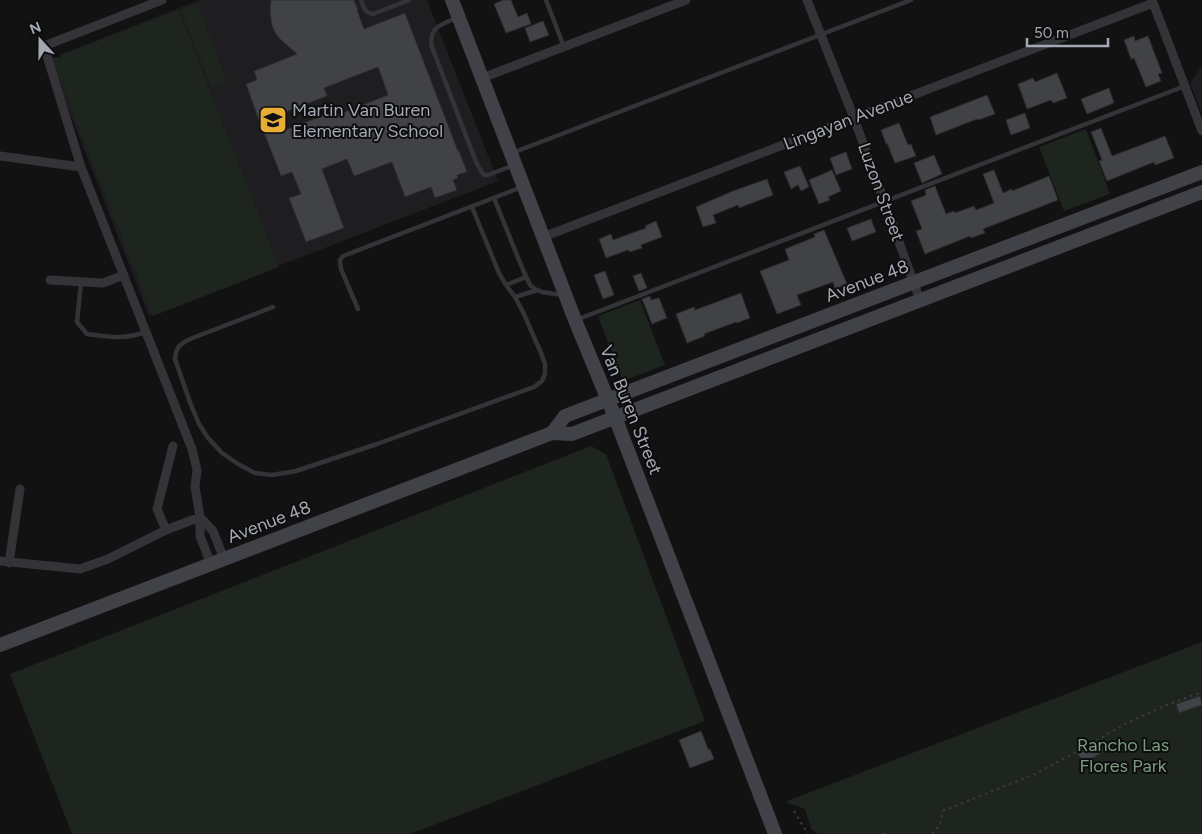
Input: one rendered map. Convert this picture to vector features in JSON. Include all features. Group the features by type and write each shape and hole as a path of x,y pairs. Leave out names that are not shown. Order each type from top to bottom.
{"main road":[{"name":"Van Buren Street","path":"452,0 775,834"},
{"name":"Avenue 48","path":"552,433 565,416 1202,172"},
{"path":"1084,237 1105,220 1202,183"},
{"name":"Avenue 48","path":"0,645 552,433 572,434 1202,192"}],"street":[{"path":"162,0 44,46 81,167 192,449 197,470 195,486 200,516 200,536 217,562"},
{"path":"482,78 686,0"},
{"name":"Luzon Street","path":"807,0 854,118 920,300"},
{"path":"1152,2 1202,131"},
{"name":"Lingayan Avenue","path":"543,237 1152,2"},
{"path":"0,156 81,167"},
{"path":"50,280 103,283 124,275"},
{"path":"166,530 158,509 173,446"},
{"path":"20,489 4,562 80,569 108,559 166,530 200,516"},
{"path":"200,516 213,531 217,562"}],"lane":[{"path":"361,0 365,11 372,14 409,0"},
{"path":"546,0 564,47"},
{"path":"458,17 438,26 433,31 431,41 476,162 484,175 488,175 513,159 820,34 911,0"},
{"path":"575,320 1185,86"},
{"path":"358,309 341,269 340,260 343,256 524,187"},
{"path":"494,198 530,285 542,292 566,296"},
{"path":"273,307 190,339 183,343 176,352 175,360 199,424 208,438 222,453 238,464 255,472 272,475 296,471 378,444 534,387 542,381 546,374 545,364 515,297 506,286 490,252 472,207"},
{"path":"506,286 526,277"},
{"path":"81,282 77,322 87,334 119,338 132,337 146,332"},
{"path":"515,297 538,290"}],"path":[{"path":"932,834 940,824 943,811 1035,774 1140,717 1202,692"},
{"path":"794,811 808,834"}],"shaded area":[{"name":"Martin Van Buren Elementary School","path":"200,0 427,0 498,181 149,316 49,59"},
{"path":"1202,66 1202,114 1190,83"}],"green space":[{"path":"197,4 227,82 212,88 181,10"},
{"path":"178,10 279,267 153,316 52,59"},
{"path":"1086,129 1110,194 1064,211 1039,147"},
{"path":"640,300 665,365 623,381 598,316"},
{"path":"591,446 606,454 705,721 410,834 72,834 10,674"},
{"name":"Rancho Las Flores Park","path":"1202,642 1202,834 818,834 811,829 805,809 787,801"}],"building":[{"path":"271,0 354,0 364,29 405,13 467,172 457,175 458,178 453,180 457,190 435,198 431,187 405,197 392,162 354,176 347,159 322,169 344,228 306,242 289,198 301,194 292,172 281,176 246,84 257,80 254,71 297,54 276,34 272,26","holes":["378,67 388,95 334,116 333,112 279,132 273,117 327,96 324,88"]},
{"path":"503,0 511,0 518,17 527,13 531,24 506,33 494,4"},
{"path":"543,21 549,35 530,42 525,28"},
{"path":"1134,36 1135,41 1148,36 1162,73 1158,74 1161,81 1146,87 1134,58 1131,59 1124,40"},
{"path":"1057,73 1067,98 1053,103 1051,100 1027,109 1018,84 1033,78 1035,82"},
{"path":"1109,88 1114,103 1087,114 1081,99"},
{"path":"987,95 995,114 936,135 930,117"},
{"path":"1025,113 1030,128 1011,135 1006,120"},
{"path":"899,123 908,145 911,144 916,156 895,163 881,130"},
{"path":"1101,128 1112,156 1165,136 1174,158 1155,165 1154,162 1107,181 1099,161 1102,160 1091,132"},
{"path":"846,152 852,169 836,175 830,158"},
{"path":"934,155 942,174 922,183 914,163"},
{"path":"800,166 809,187 801,191 798,185 791,189 784,172"},
{"path":"832,170 841,191 828,197 830,200 819,204 809,180"},
{"path":"994,170 1003,193 1049,176 1058,200 983,229 985,233 971,238 970,236 925,254 916,231 922,229 911,201 926,195 925,190 935,186 946,214 954,211 955,213 974,206 976,210 994,203 983,174"},
{"path":"767,179 773,195 739,208 738,205 713,215 716,223 703,227 696,207"},
{"path":"871,219 876,232 852,241 847,228"},
{"path":"656,221 662,237 641,245 642,248 630,252 628,250 606,258 599,239 611,234 613,240 646,228 645,226"},
{"path":"824,230 847,284 835,289 833,282 797,295 801,305 777,314 760,271 789,260 785,249 815,237 814,234"},
{"path":"605,271 614,295 603,299 594,275"},
{"path":"641,273 647,288 639,291 633,276"},
{"path":"741,293 750,318 704,334 705,336 687,343 676,314 694,307 695,310"},
{"path":"650,296 651,300 659,298 667,318 652,324 642,299"},
{"path":"1200,696 1202,705 1179,713 1176,704"},
{"path":"701,731 714,759 690,768 679,740"},
{"path":"1100,743 1105,751 1083,763 1078,754"}],"place":[{"name":"Martin Van Buren Elementary School","path":"273,120"}]}
